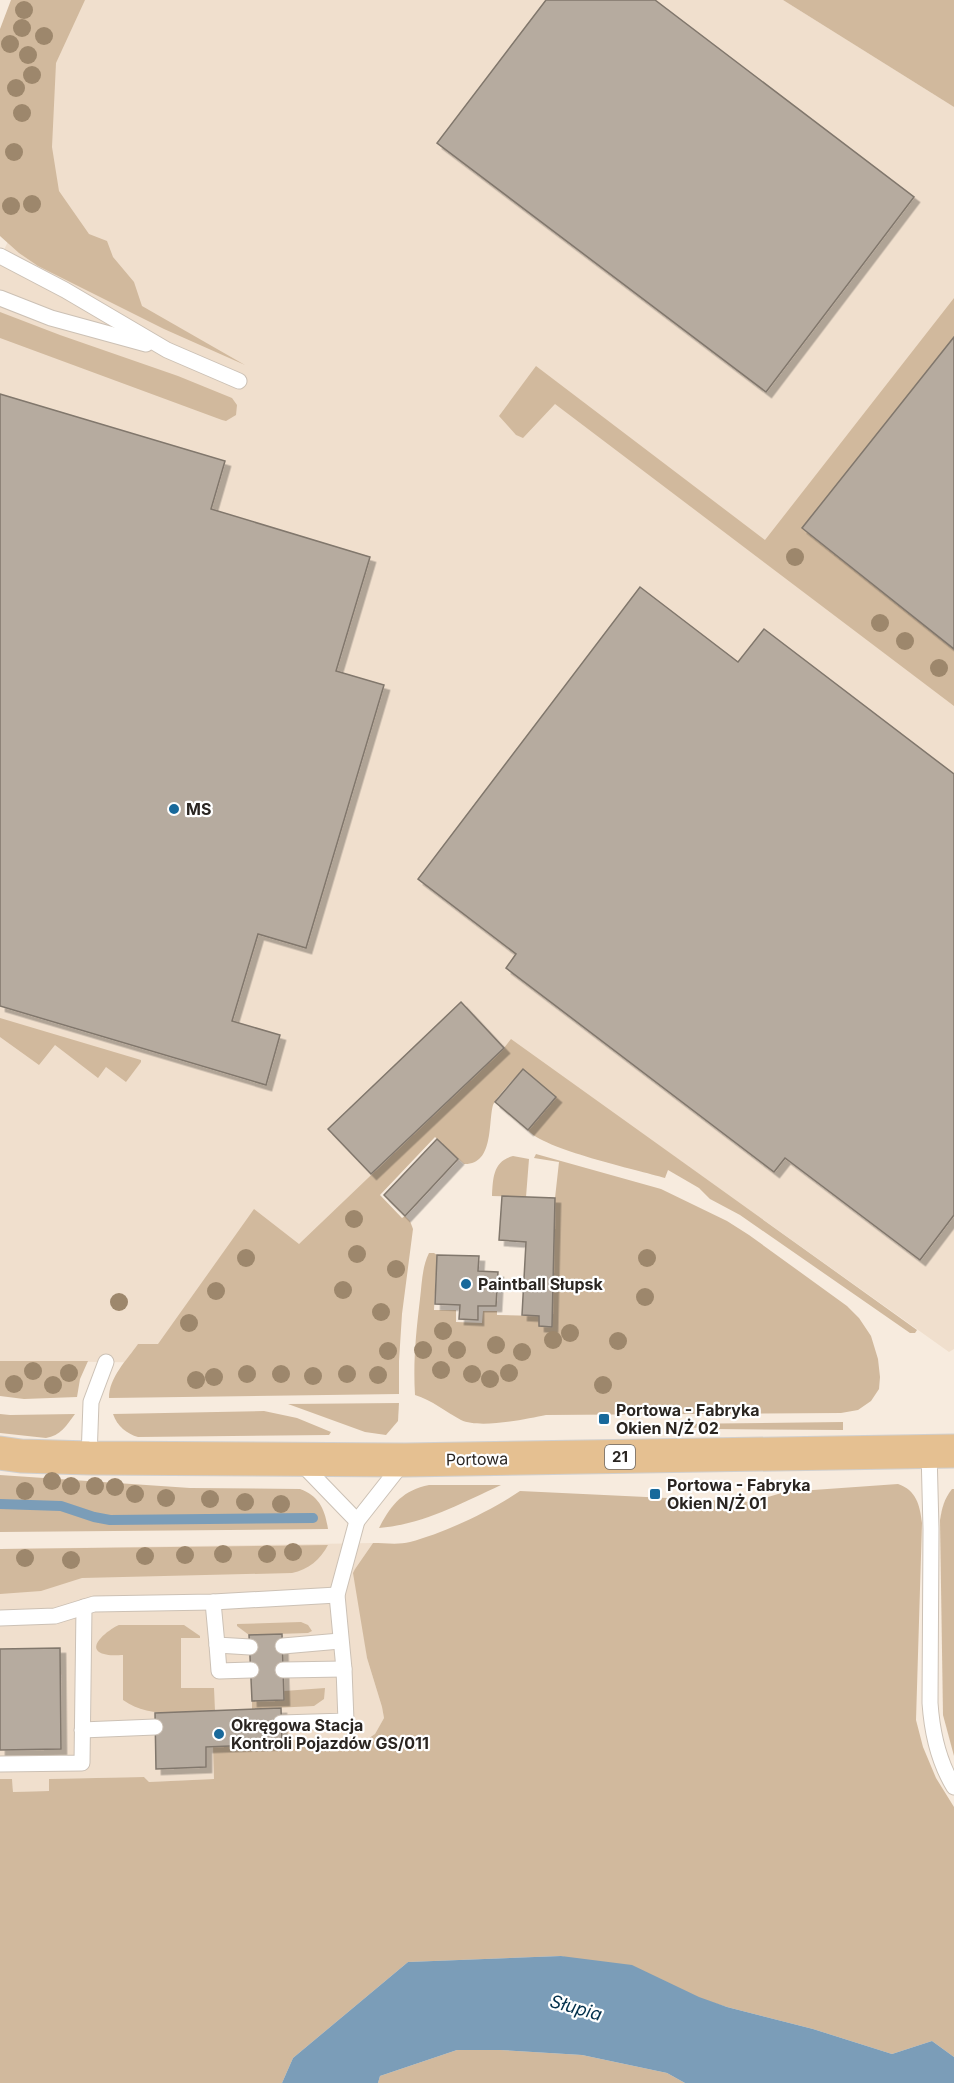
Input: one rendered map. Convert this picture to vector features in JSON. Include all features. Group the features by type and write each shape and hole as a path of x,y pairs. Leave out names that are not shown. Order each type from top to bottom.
{"main road":[{"name":"Portowa","path":"0,1453 21,1456 89,1458 405,1460 941,1451"}],"lane":[{"path":"0,256 65,290 167,350 238,381"},
{"path":"0,298 51,318 167,350"},
{"path":"89,1458 91,1402 106,1362"},
{"path":"941,1451 931,1529 930,1702 932,1728 940,1757 954,1787"},
{"path":"296,1460 317,1478 357,1521"},
{"path":"281,1723 345,1721 344,1669 337,1595 357,1521 405,1460"},
{"path":"0,1618 55,1616 94,1604 213,1602 337,1595"},
{"path":"213,1602 219,1671 251,1670"},
{"path":"0,1764 82,1763 84,1607"},
{"path":"283,1646 340,1641"},
{"path":"217,1645 250,1647"},
{"path":"283,1670 344,1669"},
{"path":"81,1730 155,1727"}],"shaded area":[{"path":"11,0 85,0 56,63 52,147 59,191 89,234 107,241 113,257 134,282 142,306 245,365 164,329 38,266 0,236 0,29"},
{"path":"23,0 783,0 954,107 954,1349 949,1352 525,1050 200,1363 0,1361 0,259 13,230 0,54"},
{"path":"783,0 954,0 954,107"},
{"path":"954,298 954,337 802,528 954,649 954,706 555,404 523,438 516,435 499,416 536,366 765,540"},
{"path":"0,312 178,376 232,398 237,405 236,415 226,421 222,420 0,338"},
{"path":"0,1018 141,1060 141,1062 126,1082 106,1067 98,1078 55,1045 39,1065 0,1037"},
{"path":"511,1039 917,1330 915,1333 910,1333 740,1215 710,1199 699,1188 668,1170 665,1178 570,1151 537,1137 528,1130 556,1097 523,1069 493,1105 488,1142 480,1158 464,1164 435,1137 380,1195 402,1218 405,1216 410,1221 413,1229 402,1314 399,1394 109,1398 115,1376 138,1344 158,1344 254,1209 299,1244"},
{"path":"536,1154 661,1189 727,1221 847,1306 859,1318 871,1336 878,1359 879,1389 871,1401 858,1410 841,1413 546,1415 479,1424 461,1420 415,1395 417,1324 423,1275 429,1253 437,1255 434,1310 456,1310 456,1322 482,1323 483,1311 497,1311 497,1315 539,1316 539,1326 551,1327 555,1198 559,1162 534,1158"},
{"path":"513,1156 529,1159 526,1197 492,1196 495,1171 501,1162"},
{"path":"0,1361 88,1361 80,1379 77,1397 24,1399 0,1396"},
{"path":"399,1403 398,1421 386,1435 365,1432 288,1404"},
{"path":"264,1411 297,1418 331,1432 329,1435 138,1437 123,1429 113,1414"},
{"path":"0,1414 75,1414 59,1432 46,1438 0,1433"},
{"path":"843,1422 843,1430 713,1429 669,1426 669,1424"},
{"path":"0,1475 190,1488 300,1489 312,1495 320,1504 328,1529 0,1532"},
{"path":"898,1484 913,1494 920,1510 922,1523 916,1720 923,1747 936,1778 954,1807 954,2057 932,2041 892,2054 561,1956 408,1962 293,2058 282,2083 0,2083 0,1779 12,1779 13,1792 49,1791 49,1779 144,1777 149,1782 214,1779 213,1746 282,1744 282,1740 369,1738 375,1734 384,1718 367,1658 353,1573 355,1569 373,1543 406,1543 423,1538 481,1514 520,1491 751,1502 785,1492"},
{"path":"501,1485 427,1518 379,1528 388,1512 399,1500 420,1487"},
{"path":"954,1489 954,1756 943,1715 940,1520 947,1496"},
{"path":"373,1543 355,1569 367,1658 384,1718 375,1734 368,1738 282,1740 282,1744 214,1746 215,1779 149,1782 144,1777 49,1779 49,1791 13,1792 12,1779 0,1779 0,1549"},
{"path":"328,1545 313,1563 292,1573 82,1578 41,1591 0,1594 0,1549"},
{"path":"301,1622 308,1625 312,1631 249,1635 237,1626 237,1624"},
{"path":"119,1625 184,1625 200,1636 200,1638 181,1638 181,1688 214,1688 215,1711 156,1712 133,1706 123,1700 123,1655 106,1655 98,1651 96,1647 101,1638"},
{"path":"325,1688 324,1699 314,1706 252,1709 252,1701 284,1700 284,1691"},
{"path":"457,2050 582,2055 667,2073 685,2083 378,2083 380,2076"}],"water":[{"name":"Słupia","path":"561,1956 632,1965 699,1997 727,2007 813,2029 892,2054 932,2041 954,2057 954,2083 685,2083 667,2073 582,2055 457,2050 380,2076 378,2083 282,2083 293,2058 408,1962"}],"building":[{"path":"546,0 655,0 914,197 766,392 437,143"},
{"path":"954,337 954,649 802,528"},
{"name":"MS","path":"0,394 225,461 211,509 370,557 336,671 384,685 306,948 258,934 232,1021 280,1035 266,1085 0,1006"},
{"path":"640,587 738,662 764,629 954,774 954,1215 920,1260 785,1158 774,1172 506,968 516,954 418,879"},
{"path":"461,1002 504,1048 371,1174 328,1129"},
{"path":"523,1069 556,1097 528,1130 495,1102"},
{"path":"437,1139 458,1159 405,1216 384,1195"},
{"path":"502,1196 555,1198 552,1327 539,1326 539,1316 522,1315 526,1242 499,1240"},
{"path":"437,1255 479,1256 478,1271 498,1272 496,1306 478,1306 478,1320 459,1319 460,1305 435,1304"},
{"path":"282,1634 284,1700 252,1701 249,1635"},
{"path":"60,1648 61,1749 0,1750 0,1649"},
{"name":"Okręgowa Stacja Kontroli Pojazdów GS/011","path":"281,1708 282,1744 206,1747 206,1767 156,1769 155,1713"}],"waterway":[{"path":"0,1504 61,1506 110,1520 313,1518"}],"place":[{"name":"MS","path":"174,809"},
{"name":"Paintball Słupsk","path":"466,1284"},
{"name":"Portowa - Fabryka Okien N/Ż 02","path":"604,1419"},
{"name":"Portowa - Fabryka Okien N/Ż 01","path":"655,1494"},
{"name":"Okręgowa Stacja Kontroli Pojazdów GS/011","path":"219,1734"}]}
